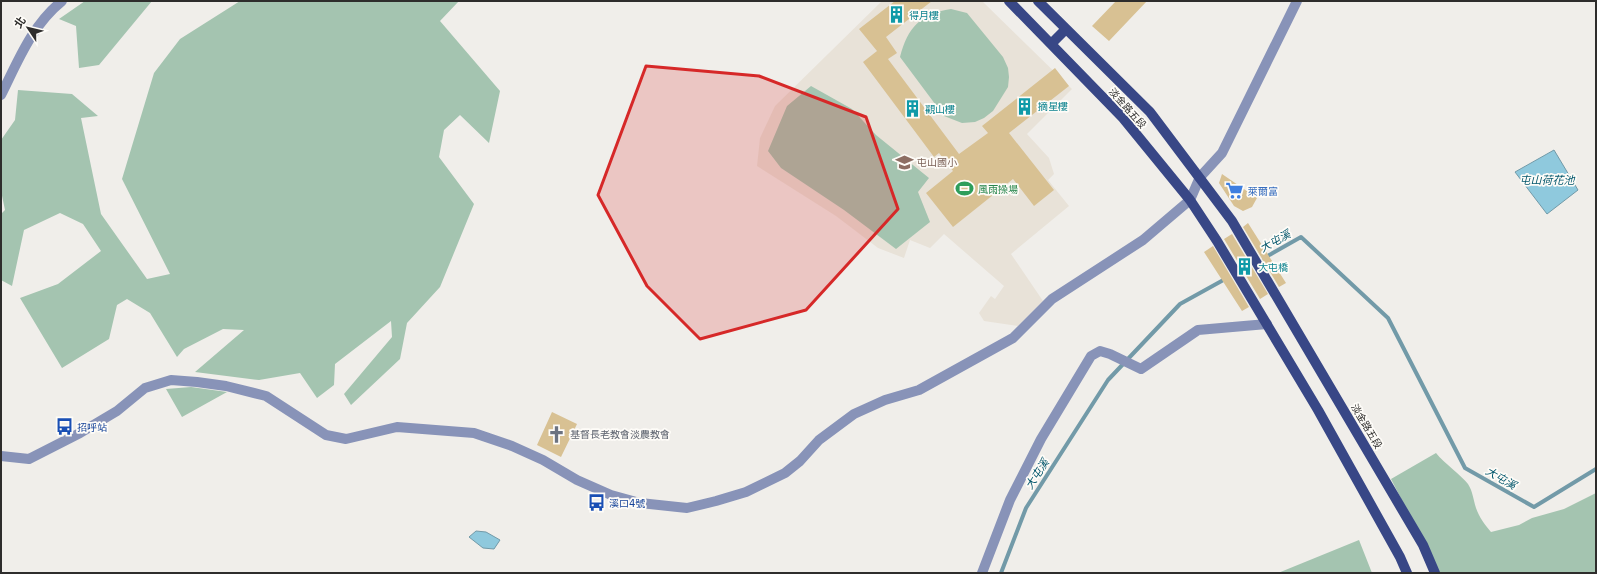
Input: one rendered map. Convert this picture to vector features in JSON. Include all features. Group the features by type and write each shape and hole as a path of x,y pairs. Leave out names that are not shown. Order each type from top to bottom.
{"main road":[{"name":"淡金路五段","path":"1009,1 1123,118 1190,200 1217,241 1267,324"},
{"name":"淡金路五段","path":"1038,1 1150,112 1235,225 1424,545 1435,573"},
{"path":"1051,44 1066,29"},
{"path":"1267,324 1321,416 1400,557 1407,573"}],"street":[{"path":"1,94 36,27 49,12 62,1"},
{"path":"1,456 29,459 80,433 117,411 145,388 171,380 226,386 266,396 326,435 346,439 397,427 474,433 512,446 543,460 577,480 611,495 640,503 687,508 716,502 746,492 785,473 819,440 854,414 885,400 919,390 1013,338 1052,299 1143,240 1190,200 1200,177 1222,153 1297,1"},
{"path":"982,573 1010,500 1041,439 1092,356 1100,351 1110,354 1141,369 1198,330 1267,324"}],"highlighted area":[{"path":"646,66 759,76 866,117 898,209 806,310 700,339 647,286 598,195"}],"shaded area":[{"name":"屯山國小","path":"882,1 982,1 1072,89 1027,134 1049,158 1054,174 1048,180 1069,206 1011,254 1043,301 1018,326 984,321 979,313 991,296 995,299 1004,286 944,234 930,248 910,240 904,258 878,248 836,216 757,166 760,138 775,106"}],"green space":[{"path":"85,1 152,1 99,65 79,68 76,26 59,19"},
{"path":"240,1 459,1 440,21 500,91 489,143 460,115 444,130 439,157 474,204 440,287 407,323 400,359 351,405 344,394 392,337 391,321 335,364 334,385 317,398 300,373 259,380 195,372 244,330 223,329 184,349 177,357 150,313 127,299 117,305 109,339 62,368 20,298 58,284 101,251 83,224 60,213 24,230 12,286 1,280 1,214 5,210 1,191 1,140 15,120 18,90 72,94 98,116 81,118 101,214 147,279 170,274 122,179 154,73 180,39"},
{"path":"951,9 967,13 1003,57 1008,68 1008,87 993,111 984,118 975,122 962,123 944,116 900,57 911,30 923,18 940,11"},
{"path":"811,86 852,109 876,135 929,178 918,192 930,222 896,249 844,210 781,168 768,151 787,106"},
{"path":"191,387 227,392 182,417 166,389"},
{"path":"1436,453 1468,484 1479,515 1491,532 1519,525 1532,518 1564,509 1596,493 1596,573 1439,573 1391,479"},
{"path":"1359,540 1372,573 1278,573"}],"water":[{"name":"屯山荷花池","path":"1554,150 1578,190 1547,214 1515,172"},
{"path":"476,531 486,532 500,540 494,549 483,548 469,537"}],"building":[{"path":"895,1 932,1 886,37 897,53 888,59 959,154 988,133 982,126 1055,68 1069,86 1009,133 1054,190 1034,206 1013,179 953,227 926,193 953,171 939,153 934,157 863,62 877,51 859,29"},
{"path":"1116,1 1147,1 1109,41 1092,26"},
{"name":"萊爾富","path":"1222,174 1257,198 1252,207 1243,211 1234,206 1219,183"},
{"path":"1248,223 1286,283 1279,287 1243,227"},
{"path":"1232,234 1268,294 1260,299 1224,239"},
{"path":"1213,246 1249,307 1242,311 1204,252"},
{"name":"基督長老教會淡農教會","path":"552,412 577,424 561,457 537,445"}],"waterway":[{"name":"大屯溪","path":"1264,258 1301,237 1388,318 1465,468 1534,507 1596,469"},
{"name":"大屯溪","path":"1001,573 1026,508 1108,380 1180,304 1227,278"}],"place":[{"name":"得月樓","path":"896,15"},
{"name":"摘星樓","path":"1025,106"},
{"name":"觀山樓","path":"912,109"},
{"name":"屯山國小","path":"904,162"},
{"name":"風雨操場","path":"965,189"},
{"name":"萊爾富","path":"1235,191"},
{"name":"大屯橋","path":"1245,267"},
{"name":"招呼站","path":"64,427"},
{"name":"基督長老教會淡農教會","path":"557,434"},
{"name":"溪口4號","path":"596,503"}]}
